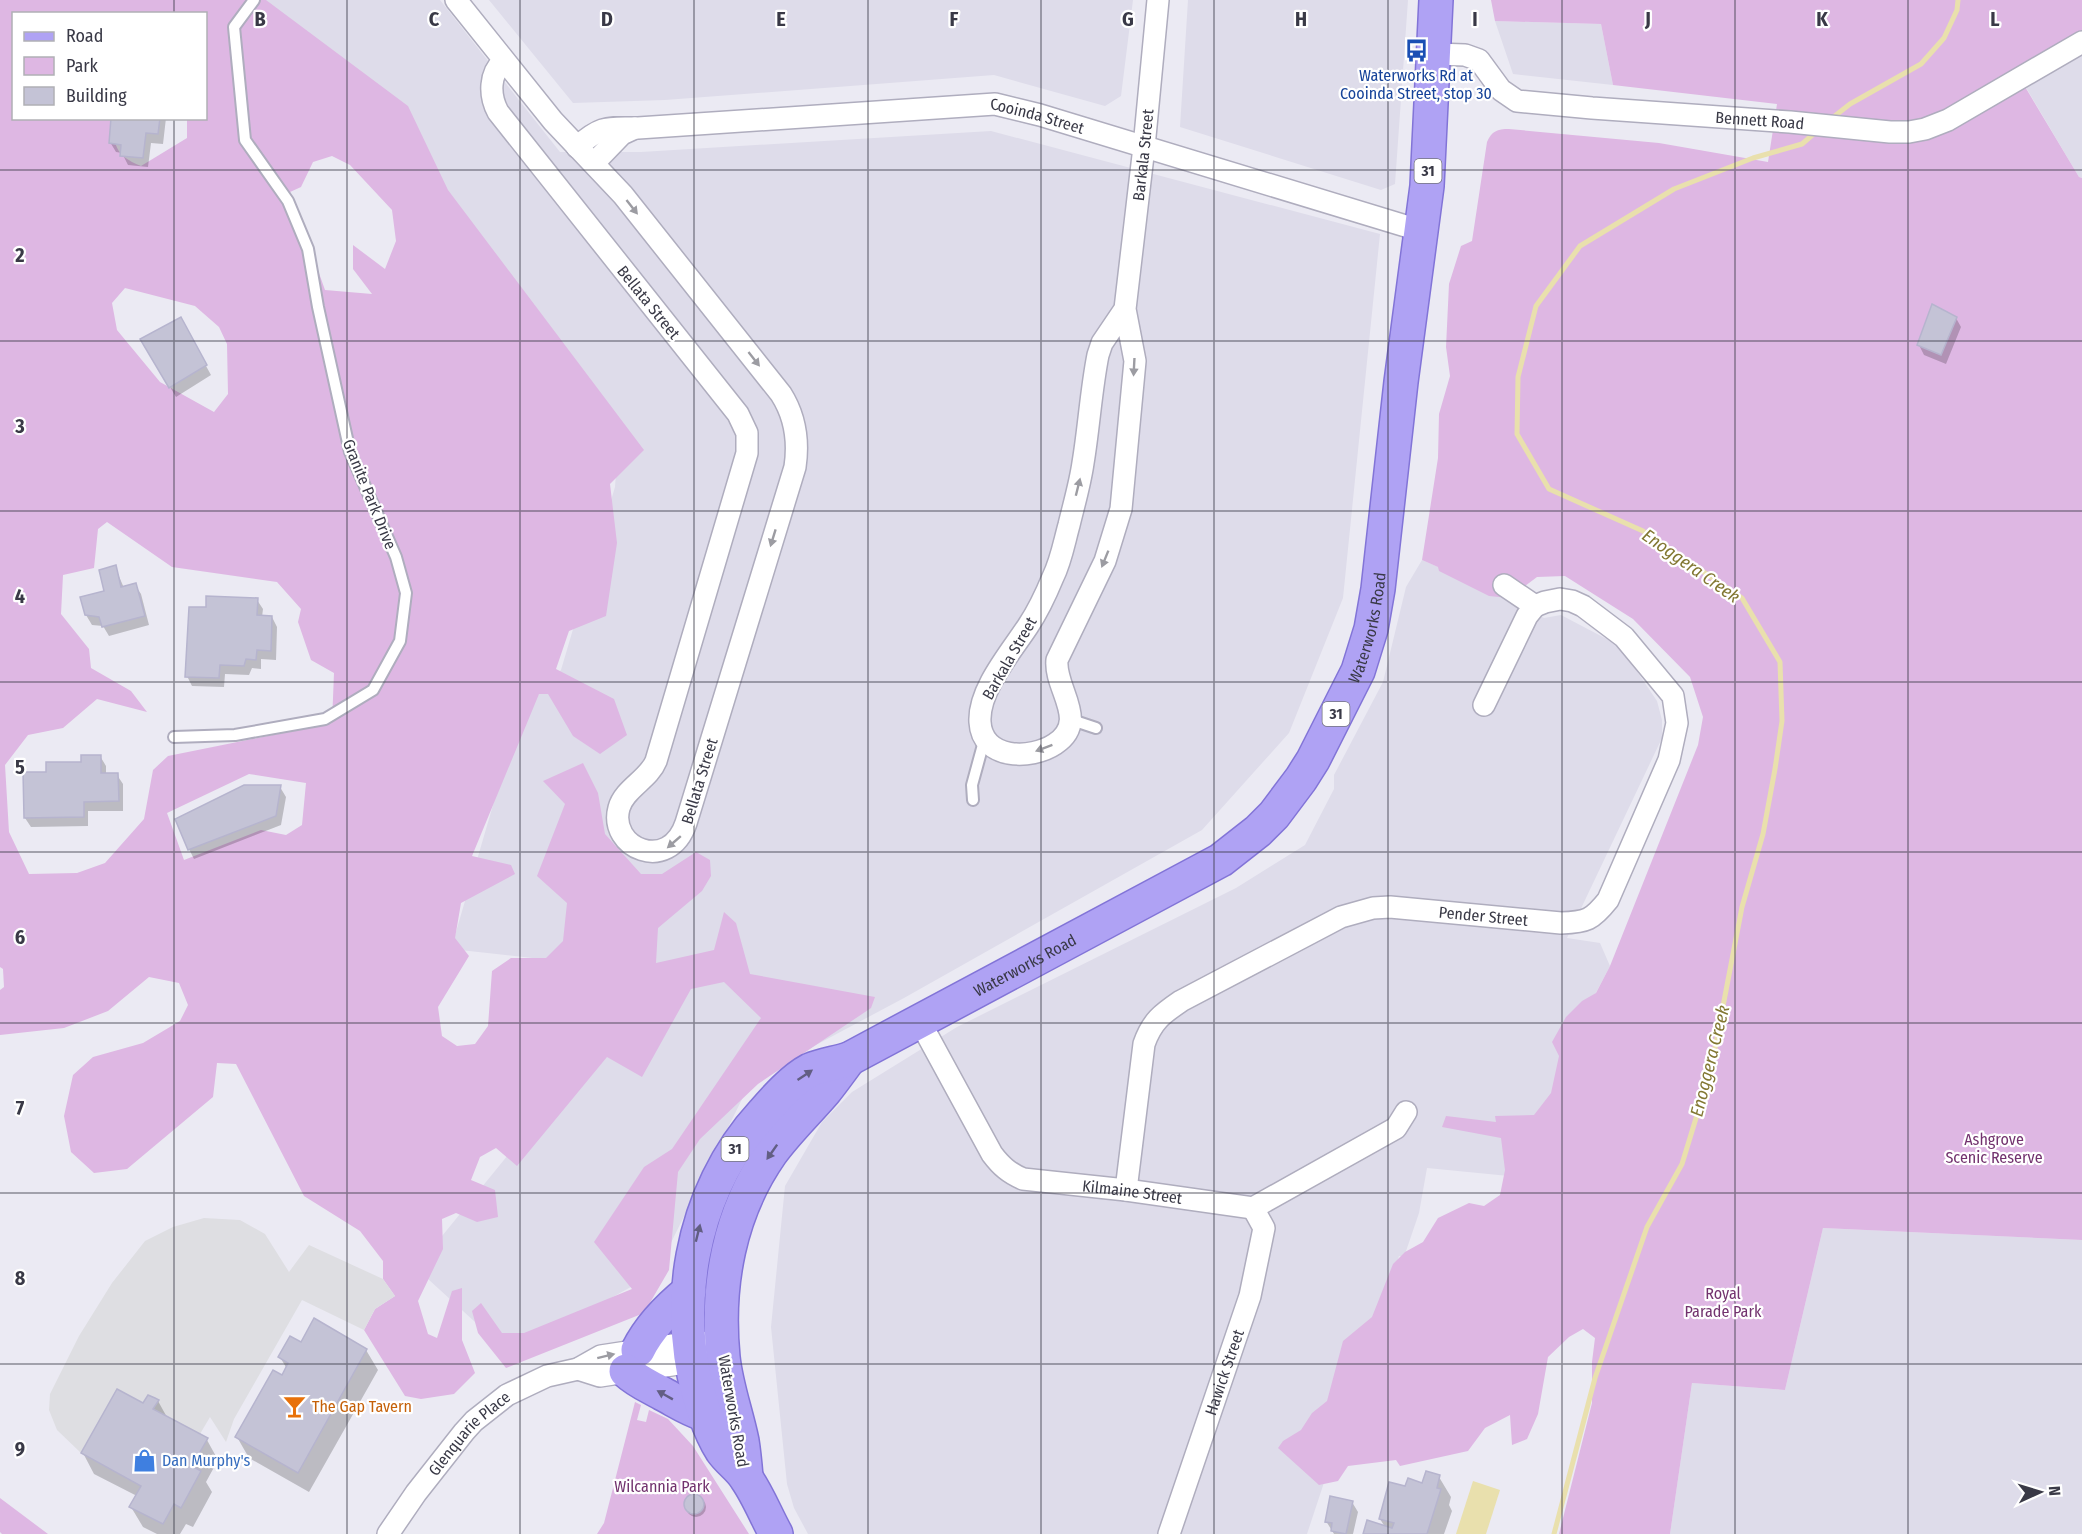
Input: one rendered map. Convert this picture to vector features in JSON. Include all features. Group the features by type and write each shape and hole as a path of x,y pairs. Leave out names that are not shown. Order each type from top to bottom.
{"main road":[{"name":"Waterworks Road","path":"776,1534 746,1477 722,1451 705,1415 690,1352 689,1291 694,1250 705,1209 724,1169 745,1133 771,1104 810,1071 849,1059 1221,860 1258,831 1274,815 1313,760 1358,670 1375,609 1401,382 1427,186 1436,0"},
{"name":"Waterworks Road","path":"746,1477 742,1441 729,1395 723,1348 722,1289 726,1259 749,1190 765,1162 783,1137 824,1092 849,1059"},
{"path":"689,1291 648,1330 632,1361 639,1383 684,1407 705,1415"}],"street":[{"name":"Bellata Street","path":"456,0 553,121 594,163 657,237 777,388 791,412 796,434 796,458 792,477 686,823 677,841 668,848 657,851 642,849 628,840 620,825 618,810 621,802 650,771 656,761 747,453 747,433 738,414 498,112 493,98 493,80 496,69 504,60"},
{"name":"Barkala Street","path":"1070,712 1058,674 1058,656 1107,554 1118,520 1123,492 1135,361 1125,309 1158,0"},
{"name":"Bennett Road","path":"1435,54 1465,55 1479,60 1500,90 1517,100 1592,108 1909,132 1925,129 1948,120 2082,42"},
{"name":"Cooinda Street","path":"577,147 602,128 638,128 995,104 1014,107 1422,231"},
{"name":"Cooinda Street","path":"594,163 622,134 638,128"},
{"name":"Barkala Street","path":"984,741 980,724 983,701 998,672 1035,614 1060,560 1081,476 1098,355 1102,343 1125,309"},
{"path":"1484,705 1527,616 1535,606 1504,585"},
{"name":"Pender Street","path":"1126,1190 1144,1044 1149,1029 1160,1016 1181,1001 1341,917 1373,908 1390,907 1562,923 1586,920 1596,915 1608,900 1669,760 1677,723 1673,696 1624,637 1583,606 1560,599 1535,606"},
{"path":"984,741 1003,752 1025,753 1044,749 1057,743 1067,732 1070,712"},
{"name":"Kilmaine Street","path":"919,1020 982,1139 1005,1169 1023,1179 1126,1190 1253,1208"},
{"path":"1253,1208 1396,1128 1406,1112"},
{"name":"Hawick Street","path":"1169,1534 1250,1296 1263,1228 1253,1208"},
{"name":"Glenquarie Place","path":"388,1534 416,1493 474,1420 507,1395 525,1385 547,1376 578,1369 600,1376 632,1361 723,1348"}],"lane":[{"name":"Granite Park Drive","path":"174,737 236,735 325,719 373,690 400,641 406,593 396,557 350,452 318,307 308,249 288,201 245,140 234,27 254,0"},
{"path":"1070,712 1078,722 1096,728"},
{"path":"973,800 972,785 984,741"}],"shaded area":[{"path":"264,0 440,0 560,152 641,152 991,131 1380,234 1343,598 1289,733 1202,830 904,998 752,1079 656,1273 510,1354 416,1268 657,972 451,949 519,716 561,670 615,487 617,459"},
{"path":"489,0 1133,0 1121,96 1105,106 994,75 665,100 573,103"},
{"path":"1188,0 1408,0 1395,184 1381,190 1180,127"},
{"path":"1495,21 1601,24 1613,85 1513,74"},
{"path":"2082,30 2082,178 2079,177 2015,69"},
{"path":"1422,560 1478,584 1544,618 1561,615 1620,646 1657,701 1662,720 1662,738 1567,938 1600,943 1610,966 1577,1029 1549,1116 1522,1142 1519,1177 1427,1168 1419,1213 1404,1257 1399,1256 1307,1534 808,1534 794,1508 787,1484 771,1327 785,1186 822,1122 852,1092 957,1027 1236,888 1305,845 1334,789 1334,775 1383,682 1406,587"},
{"path":"204,1218 240,1220 265,1234 289,1272 309,1245 383,1279 395,1296 375,1309 364,1330 302,1300 234,1419 226,1442 210,1417 200,1434 153,1409 158,1400 148,1395 143,1403 117,1389 81,1453 57,1430 49,1410 50,1394 79,1336 112,1283 145,1241 173,1227"},
{"path":"1823,1228 2082,1240 2082,1534 1670,1534 1692,1383 1785,1390"},
{"path":"1473,1481 1500,1490 1486,1534 1456,1534"}],"green space":[{"path":"0,0 266,0 408,106 448,190 644,450 610,484 617,543 606,616 569,631 556,669 614,699 627,735 600,754 573,736 548,694 539,694 472,856 511,865 515,874 461,903 455,938 469,956 438,1007 442,1036 457,1046 475,1044 488,1026 492,971 511,958 546,958 563,941 567,903 537,876 565,804 543,781 583,763 598,793 605,834 641,874 662,874 696,852 710,860 711,876 702,891 658,928 656,963 714,950 724,912 736,923 750,974 875,997 871,1008 758,1084 700,1139 678,1172 669,1270 644,1313 506,1368 478,1333 472,1311 481,1303 502,1333 524,1333 632,1289 594,1242 644,1167 672,1149 761,1018 724,982 691,989 642,1077 607,1057 517,1166 496,1148 480,1157 471,1180 495,1190 498,1217 477,1222 456,1213 442,1219 443,1249 418,1301 428,1334 437,1338 452,1291 462,1288 462,1340 475,1373 454,1394 421,1399 405,1396 364,1330 375,1309 395,1296 383,1279 383,1261 360,1231 304,1196 236,1064 217,1063 213,1097 127,1169 94,1173 71,1152 64,1116 73,1075 93,1057 143,1043 180,1021 188,1005 179,983 149,977 108,1011 64,1028 0,1035 0,990 4,987 3,969 0,967","holes":["332,156 350,165 392,210 396,241 385,269 353,245 353,269 372,294 325,290 290,192 301,187 313,162","125,288 195,306 219,327 227,344 228,394 214,412 160,382 117,330 112,303","107,522 172,567 277,582 301,609 298,622 311,660 334,673 332,723 168,756 153,770 144,819 105,863 77,873 29,874 9,832 5,765 28,735 63,728 97,699 147,712 131,691 91,668 89,649 61,614 63,575 94,568 98,529","249,774 306,783 302,825 286,835 261,830 184,860 167,813"]},
{"path":"1491,0 2082,0 2082,30 2015,70 2079,177 2082,178 2082,1240 1823,1228 1785,1390 1692,1383 1670,1534 1559,1534 1592,1403 1592,1362 1595,1338 1583,1329 1569,1337 1548,1357 1538,1414 1527,1439 1512,1445 1510,1415 1485,1428 1468,1451 1400,1466 1396,1460 1348,1466 1338,1481 1319,1485 1278,1448 1283,1441 1301,1430 1312,1413 1327,1401 1343,1341 1372,1317 1393,1264 1405,1252 1423,1242 1438,1218 1469,1203 1484,1206 1500,1195 1505,1170 1501,1138 1442,1127 1446,1116 1496,1122 1495,1116 1534,1115 1551,1093 1559,1056 1552,1042 1566,1017 1582,1001 1596,993 1610,966 1698,745 1703,717 1690,677 1633,619 1565,576 1537,577 1509,598 1489,596 1422,560 1438,458 1439,414 1450,376 1446,347 1449,284 1461,246 1472,241 1487,142 1495,131 1509,129 1659,143 1768,162 1777,104 1613,85 1601,24 1495,21"},
{"name":"Wilcannia Park","path":"635,1402 641,1405 637,1420 646,1422 649,1410 668,1419 693,1446 749,1534 597,1534 604,1523"},
{"path":"0,1498 48,1534 2,1534 0,1532"}],"building":[{"path":"111,120 160,120 158,134 146,133 143,158 120,156 121,145 109,143"},
{"path":"1932,304 1957,317 1941,355 1917,345"},
{"path":"181,317 207,365 169,388 140,339"},
{"path":"116,565 121,587 136,583 145,616 102,627 99,617 85,615 80,597 104,591 99,570"},
{"path":"206,596 258,598 257,615 272,616 271,651 257,650 256,660 246,659 244,666 220,665 219,678 185,677 189,607 206,607"},
{"path":"81,755 101,755 101,773 118,773 119,801 84,802 84,817 24,818 23,772 46,772 46,762 81,762"},
{"path":"244,785 281,785 276,816 188,850 175,819"},
{"name":"The Gap Tavern","path":"314,1318 367,1349 298,1473 235,1437 273,1370 282,1375 288,1363 278,1357 290,1336 301,1342"},
{"name":"Dan Murphy's","path":"117,1389 143,1403 148,1395 159,1400 153,1409 208,1438 192,1466 201,1471 181,1508 174,1504 163,1524 129,1507 141,1486 81,1453"},
{"path":"1426,1471 1440,1475 1437,1488 1441,1489 1427,1534 1363,1534 1367,1520 1392,1528 1394,1523 1379,1519 1389,1482 1405,1486 1408,1478 1422,1483"},
{"path":"694,1494 701,1497 704,1504 701,1511 694,1514 687,1511 684,1504 687,1497"},
{"path":"1330,1496 1353,1501 1346,1534 1331,1531 1332,1523 1325,1522"}],"waterway":[{"name":"Enoggera Creek","path":"1831,119 1850,104 1921,64 1944,38 1957,10 1958,0"},
{"name":"Enoggera Creek","path":"1554,1534 1595,1378 1647,1227 1682,1164 1711,1069 1742,907 1763,834 1782,721 1780,662 1742,598 1643,531 1549,489 1517,434 1518,377 1536,306 1580,246 1674,189 1753,158 1802,144 1817,131"}],"place":[{"name":"Waterworks Rd at Cooinda Street, stop 30","path":"1416,50"},
{"name":"The Gap Tavern","path":"294,1406"},
{"name":"Dan Murphy's","path":"144,1460"}],"park label":[{"name":"Ashgrove Scenic Reserve","path":"1994,1148"},
{"name":"Royal Parade Park","path":"1723,1302"}]}
